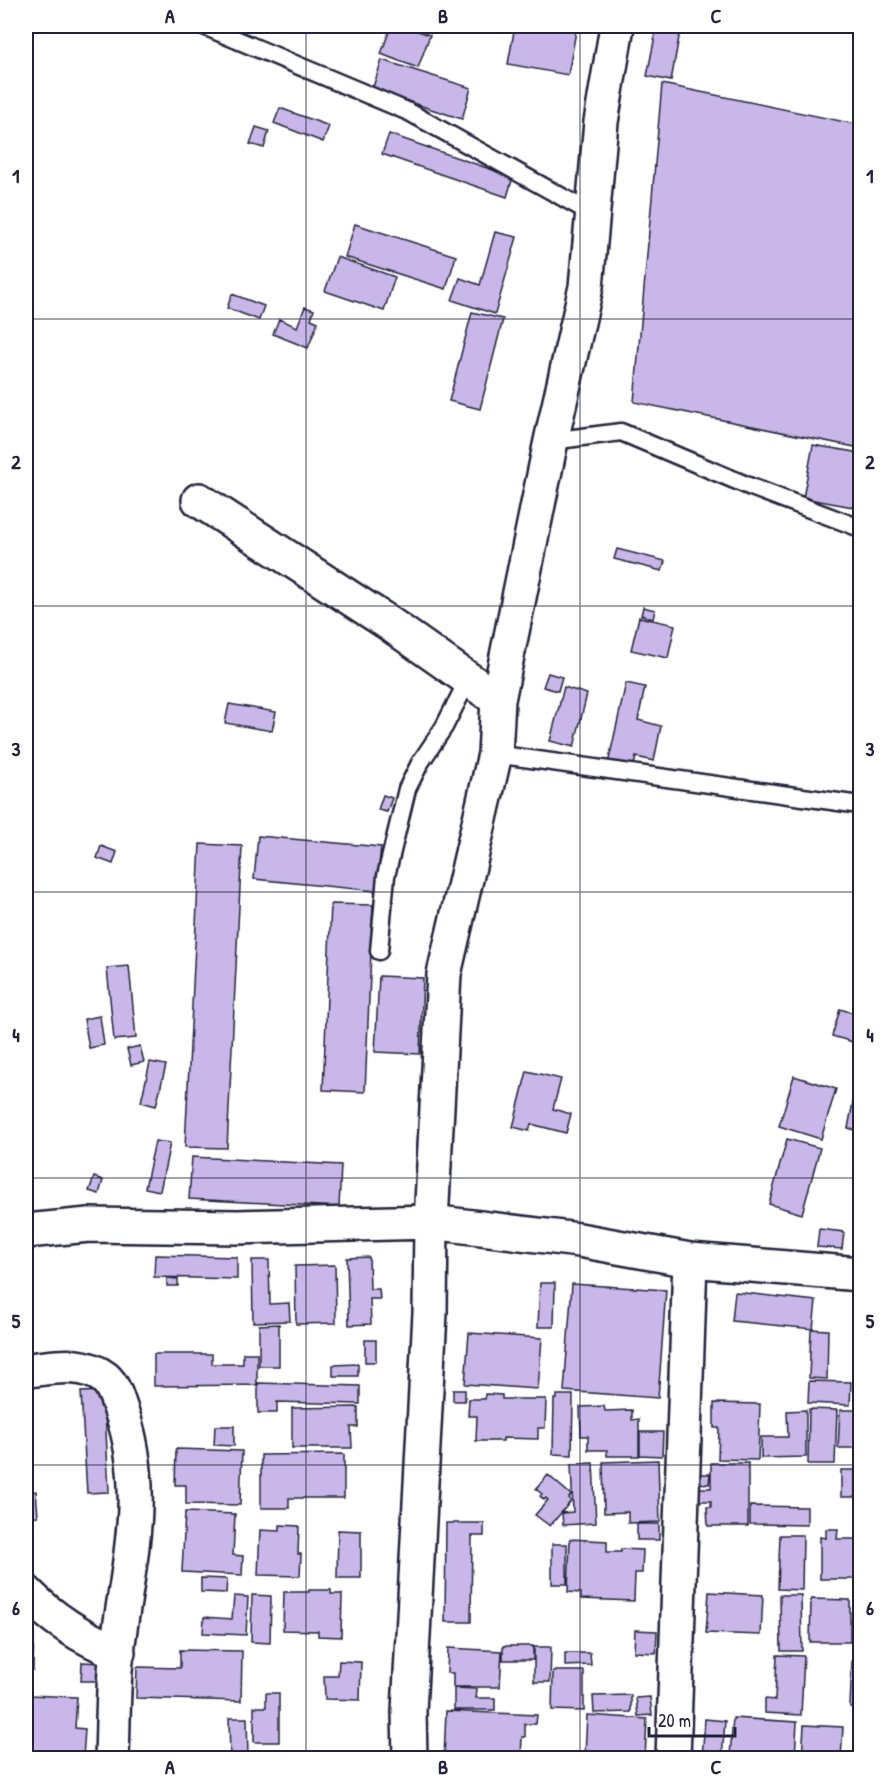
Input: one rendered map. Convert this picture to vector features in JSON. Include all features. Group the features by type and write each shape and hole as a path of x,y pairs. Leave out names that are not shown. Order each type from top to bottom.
{"street":[{"path":"410,1758 409,1712 430,1313 431,1222 444,974 495,754 498,700 551,441 586,287 601,122 616,26"},
{"path":"199,500 387,622 498,700"},
{"path":"26,1231 89,1225 238,1227 431,1222 579,1240 690,1260 861,1274"},
{"path":"672,1758 690,1260"},
{"path":"26,1370 77,1367 94,1371 107,1380 124,1417 134,1458 136,1510 115,1670 112,1758"},
{"path":"26,1592 55,1618 89,1641 118,1652"}],"lane":[{"path":"204,26 409,112 591,213"},
{"path":"551,441 621,432 751,487 861,528"},
{"path":"379,951 386,876 407,789 420,763 444,727 468,680"},
{"path":"495,754 861,805"}],"building":[{"path":"391,26 403,26 430,35 418,68 381,54"},
{"path":"515,26 577,26 568,75 508,64"},
{"path":"657,26 681,26 671,81 647,76"},
{"path":"382,60 471,88 462,119 372,90"},
{"path":"662,84 860,125 860,448 634,402"},
{"path":"280,108 329,126 323,142 274,123"},
{"path":"256,127 269,131 264,148 250,144"},
{"path":"389,134 513,177 507,197 382,154"},
{"path":"355,224 456,256 446,289 345,257"},
{"path":"495,232 517,237 495,314 452,300 460,278 480,285"},
{"path":"337,257 395,277 384,311 325,291"},
{"path":"232,294 264,306 259,320 227,308"},
{"path":"305,307 314,310 311,319 318,322 308,348 273,334 279,319 297,327"},
{"path":"472,312 503,319 480,409 449,401"},
{"path":"813,445 860,453 859,508 803,498"},
{"path":"617,549 665,561 662,571 614,559"},
{"path":"643,607 655,610 653,619 641,615"},
{"path":"639,617 675,625 668,658 631,650"},
{"path":"548,673 562,677 558,691 543,687"},
{"path":"626,683 645,687 638,720 661,726 654,761 636,757 633,769 608,764"},
{"path":"564,687 587,694 574,747 550,741"},
{"path":"229,704 276,712 272,731 225,723"},
{"path":"383,795 392,798 387,812 378,810"},
{"path":"258,836 381,847 376,891 254,879"},
{"path":"200,844 242,846 227,1148 185,1147"},
{"path":"101,846 117,852 113,864 97,858"},
{"path":"331,904 373,905 365,1092 323,1090"},
{"path":"129,966 136,1038 114,1040 107,968"},
{"path":"379,976 423,978 420,1054 375,1052"},
{"path":"840,1009 860,1015 860,1044 832,1036"},
{"path":"100,1016 104,1045 89,1048 84,1019"},
{"path":"140,1046 144,1062 131,1065 127,1049"},
{"path":"150,1062 166,1065 156,1106 141,1102"},
{"path":"527,1071 561,1079 553,1109 571,1114 566,1133 531,1124 529,1131 513,1127"},
{"path":"794,1076 836,1089 821,1139 779,1126"},
{"path":"857,1082 860,1083 860,1156 853,1154 858,1131 848,1128"},
{"path":"787,1139 820,1148 802,1214 769,1204"},
{"path":"155,1141 170,1143 160,1191 145,1188"},
{"path":"192,1157 341,1165 339,1207 189,1199"},
{"path":"94,1177 103,1180 99,1194 89,1191"},
{"path":"819,1229 844,1232 842,1249 817,1247"},
{"path":"155,1255 237,1257 237,1279 154,1277"},
{"path":"369,1257 370,1289 379,1289 380,1299 370,1299 371,1324 349,1325 347,1258"},
{"path":"252,1260 269,1260 270,1304 289,1303 290,1321 253,1322"},
{"path":"335,1265 336,1323 296,1324 295,1266"},
{"path":"167,1278 178,1279 178,1286 167,1286"},
{"path":"540,1283 555,1283 554,1327 538,1327"},
{"path":"572,1284 666,1290 658,1398 564,1391"},
{"path":"735,1292 816,1301 813,1329 732,1321"},
{"path":"279,1324 279,1366 259,1366 259,1325"},
{"path":"855,1325 860,1326 860,1400 856,1400 857,1377 853,1377"},
{"path":"811,1329 828,1330 827,1379 809,1378"},
{"path":"469,1333 542,1338 538,1389 465,1384"},
{"path":"365,1340 376,1340 376,1362 365,1362"},
{"path":"243,1353 257,1353 257,1385 154,1386 154,1354 212,1354 212,1364 243,1364"},
{"path":"358,1364 358,1376 333,1376 333,1365"},
{"path":"809,1381 851,1382 850,1405 808,1403"},
{"path":"258,1383 360,1386 360,1404 277,1402 277,1413 258,1413"},
{"path":"453,1390 465,1390 465,1401 453,1401"},
{"path":"104,1391 109,1492 87,1493 81,1392"},
{"path":"485,1394 502,1395 502,1399 546,1399 545,1428 538,1428 538,1439 503,1438 503,1441 476,1441 477,1416 468,1416 469,1399 485,1399"},
{"path":"557,1395 573,1395 572,1455 553,1454 554,1399 557,1399"},
{"path":"714,1403 760,1404 758,1460 718,1459 719,1428 714,1428"},
{"path":"604,1406 605,1411 632,1410 632,1420 639,1419 639,1456 607,1456 607,1450 588,1450 588,1436 581,1436 580,1407"},
{"path":"358,1407 358,1427 351,1427 352,1448 292,1448 292,1408"},
{"path":"809,1409 837,1410 835,1464 808,1464"},
{"path":"806,1410 806,1457 761,1458 761,1437 788,1437 787,1411"},
{"path":"840,1410 860,1410 860,1448 838,1448"},
{"path":"215,1426 234,1426 234,1446 214,1445"},
{"path":"640,1432 663,1432 662,1456 640,1455"},
{"path":"176,1449 242,1451 240,1505 186,1504 186,1485 175,1485"},
{"path":"344,1454 344,1498 289,1498 289,1508 261,1508 261,1455"},
{"path":"658,1460 660,1522 628,1523 628,1512 604,1513 603,1462"},
{"path":"593,1463 596,1523 563,1525 562,1513 573,1512 571,1464"},
{"path":"711,1463 748,1463 748,1526 708,1526 707,1507 711,1507 711,1501 698,1501 698,1488 711,1488"},
{"path":"841,1470 855,1470 855,1497 841,1497"},
{"path":"28,1471 30,1492 36,1491 38,1516 26,1517 26,1472"},
{"path":"697,1474 710,1474 709,1484 697,1483"},
{"path":"548,1475 571,1495 569,1498 571,1501 550,1526 535,1515 548,1500 546,1498 544,1500 540,1496 542,1494 536,1489"},
{"path":"750,1506 807,1507 807,1525 750,1524"},
{"path":"185,1512 235,1514 233,1555 243,1556 242,1575 182,1572"},
{"path":"446,1523 484,1523 484,1536 472,1536 471,1622 445,1622"},
{"path":"637,1524 659,1524 659,1540 637,1540"},
{"path":"280,1525 299,1526 300,1576 258,1575 260,1530 280,1531"},
{"path":"826,1529 838,1529 837,1539 860,1539 860,1579 820,1579 820,1537 826,1538"},
{"path":"338,1530 361,1531 361,1578 337,1578"},
{"path":"780,1535 803,1535 802,1590 778,1589"},
{"path":"570,1539 607,1541 607,1552 621,1552 621,1549 643,1550 642,1573 635,1573 634,1601 581,1599 581,1593 568,1592"},
{"path":"552,1544 567,1544 567,1584 552,1584"},
{"path":"201,1578 227,1579 226,1593 201,1592"},
{"path":"309,1590 331,1590 331,1594 342,1594 341,1637 318,1636 318,1631 283,1630 284,1592 309,1592"},
{"path":"709,1592 763,1595 761,1635 706,1633"},
{"path":"252,1595 271,1596 270,1643 251,1642"},
{"path":"780,1595 801,1595 802,1651 781,1651"},
{"path":"234,1596 248,1597 246,1635 203,1633 204,1617 232,1619"},
{"path":"811,1599 850,1600 850,1642 810,1642"},
{"path":"855,1618 860,1618 860,1651 853,1650"},
{"path":"26,1624 34,1624 33,1670 26,1670"},
{"path":"635,1630 657,1631 656,1653 634,1652"},
{"path":"503,1646 533,1646 533,1660 503,1660"},
{"path":"534,1647 551,1647 550,1682 534,1682"},
{"path":"448,1648 502,1651 500,1687 453,1687 453,1673 447,1673"},
{"path":"180,1650 242,1651 241,1701 136,1698 137,1667 180,1668"},
{"path":"565,1653 590,1653 591,1665 565,1666"},
{"path":"777,1655 804,1656 801,1715 765,1713 765,1699 775,1700"},
{"path":"852,1660 860,1660 860,1707 850,1707"},
{"path":"339,1661 361,1662 360,1700 325,1699 324,1676 338,1676"},
{"path":"82,1662 102,1663 102,1681 81,1681"},
{"path":"553,1671 584,1671 584,1711 552,1710"},
{"path":"454,1688 477,1689 476,1698 495,1698 495,1710 454,1710"},
{"path":"266,1693 279,1693 279,1742 254,1742 254,1707 266,1707"},
{"path":"28,1695 77,1697 75,1728 85,1729 83,1758 26,1758"},
{"path":"631,1695 631,1712 594,1713 593,1696"},
{"path":"650,1697 652,1715 638,1716 636,1698"},
{"path":"446,1711 537,1715 536,1724 525,1724 521,1758 444,1758"},
{"path":"587,1715 647,1719 645,1758 585,1755"},
{"path":"229,1718 247,1718 248,1758 230,1758"},
{"path":"733,1718 797,1722 795,1758 730,1756"},
{"path":"705,1719 725,1721 722,1758 702,1758"},
{"path":"804,1725 843,1727 841,1758 802,1758"}]}
